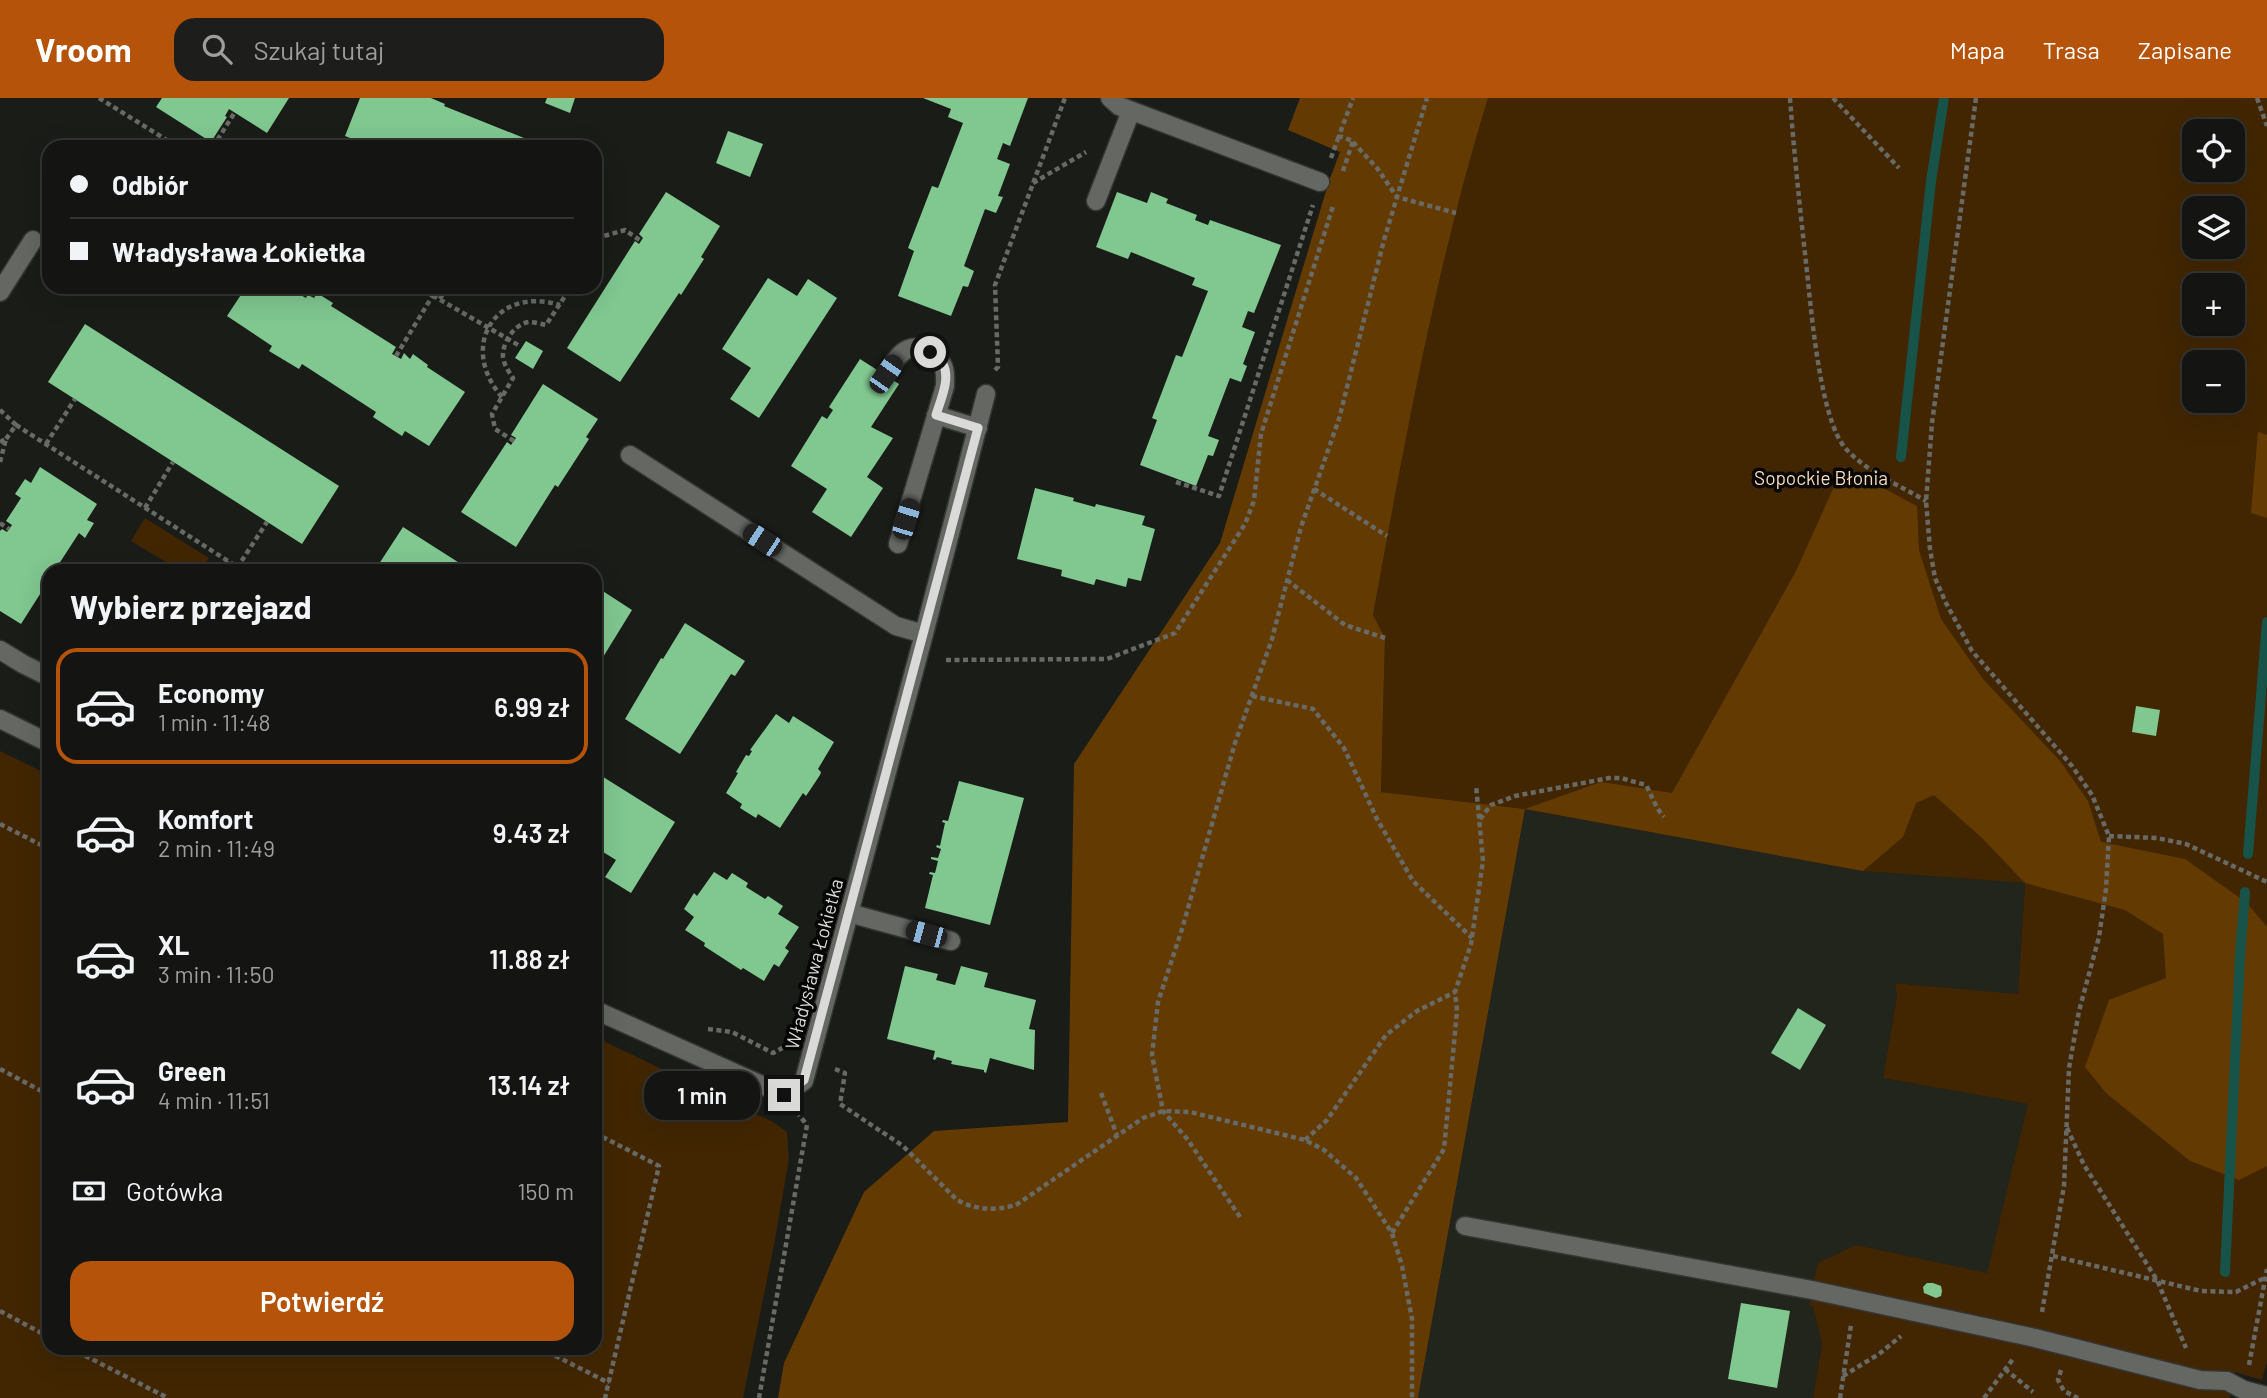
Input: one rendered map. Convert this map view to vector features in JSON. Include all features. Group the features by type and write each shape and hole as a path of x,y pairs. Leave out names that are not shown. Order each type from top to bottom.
{"street":[{"path":"1110,98 1131,111 1320,182"},
{"path":"1096,201 1131,111"},
{"path":"0,292 33,240"},
{"path":"886,374 898,356 907,349 916,348 930,352 943,364 945,376 945,386 898,544"},
{"name":"Władysława Łokietka","path":"784,1095 804,1080 986,394"},
{"path":"936,415 978,428"},
{"path":"630,455 895,626 924,634"},
{"path":"0,650 42,673"},
{"path":"0,719 42,740"},
{"path":"849,913 951,941"},
{"path":"602,1013 784,1095"},
{"path":"1465,1226 1812,1290 2035,1338 2200,1380 2227,1381 2244,1390 2267,1396"}],"path":[{"path":"99,98 167,140"},
{"path":"986,394 981,380 998,367 995,285 1065,98"},
{"path":"1335,149 1353,98"},
{"path":"1240,1217 1188,1140 1163,1111 1152,1055 1158,1002 1182,929 1235,743 1272,639 1314,489 1339,419 1384,240 1427,98"},
{"path":"1790,98 1813,323 1832,424 1844,447 1865,466 1926,501"},
{"path":"1832,98 1899,168"},
{"path":"1976,98 1932,423 1926,501 1935,578 1972,651 2072,766 2092,795 2109,836 2106,889 2099,937 2079,1011 2069,1068 2064,1186 2046,1296 2035,1338 2005,1369 1984,1398"},
{"path":"2257,98 2267,126"},
{"path":"217,140 235,112"},
{"path":"1032,184 1124,128"},
{"path":"1339,136 1353,141 1377,168 1397,198 1456,213"},
{"path":"1342,177 1353,141"},
{"path":"1176,482 1219,496 1320,182"},
{"path":"917,661 1107,659 1175,633 1245,524 1254,501 1261,434 1334,201"},
{"path":"602,239 604,236 625,230 641,241"},
{"path":"440,299 443,294"},
{"path":"514,441 495,429 492,414 513,378 505,365 503,355 508,339 519,326 527,323 546,325 567,294"},
{"path":"396,356 433,295 520,346"},
{"path":"502,397 491,384 484,368 482,350 489,328 509,307 525,300 543,300 560,305"},
{"path":"46,444 75,399"},
{"path":"0,410 16,425 232,564"},
{"path":"0,462 3,441 16,425"},
{"path":"145,508 173,462"},
{"path":"1314,489 1387,536"},
{"path":"242,564 267,522"},
{"path":"0,523 9,529"},
{"path":"1287,580 1345,625 1385,638"},
{"path":"1252,696 1313,709 1344,748 1377,819 1413,881 1472,938"},
{"path":"1480,819 1491,805 1515,796 1609,778 1621,778 1646,785 1655,807 1664,817"},
{"path":"1392,1233 1444,1149 1457,1011 1455,992 1472,938 1483,861 1476,785"},
{"path":"0,824 42,845"},
{"path":"2109,836 2157,838 2186,844 2267,882"},
{"path":"1305,1140 1327,1120 1386,1035 1417,1011 1455,992"},
{"path":"699,1027 732,1032 773,1053 802,1037 810,1059 845,1073 840,1104 903,1146 957,1200 967,1205 1000,1209 1016,1205 1143,1118 1163,1111 1190,1112 1305,1140 1324,1150 1356,1178 1392,1233 1402,1266 1412,1319 1412,1398"},
{"path":"0,1069 42,1091"},
{"path":"1101,1093 1117,1135"},
{"path":"759,1398 807,1125 784,1095"},
{"path":"2067,1128 2084,1165 2157,1280 2200,1380"},
{"path":"602,1136 659,1166 605,1398"},
{"path":"2053,1256 2201,1290 2236,1292 2266,1278"},
{"path":"2244,1390 2267,1269"},
{"path":"1840,1398 1856,1300"},
{"path":"0,1311 42,1333"},
{"path":"1843,1376 1879,1354 1925,1314"},
{"path":"84,1355 168,1398"},
{"path":"554,1355 609,1383"},
{"path":"2005,1369 2033,1392"}],"shaded area":[{"path":"1300,98 1488,98 1437,290 1373,615 1385,638 1381,792 1525,809 1418,1398 778,1398 784,1363 864,1192 934,1131 1068,1122 1074,764 1220,543 1340,152 1288,130"},
{"path":"2258,432 2267,435 2267,518 2251,513"},
{"path":"1843,467 1917,506 1919,550 1941,619 1983,679 2060,761 2088,801 2101,842 2185,859 2247,903 2267,927 2267,1166 2239,1180 2190,1161 2106,1093 2085,1067 2109,1000 2166,978 2163,934 2125,910 2025,883 1982,838 1934,795 1916,803 1903,837 1863,871 1525,809 1601,782 1672,793 1796,571"},
{"path":"1525,809 1863,871 2025,883 2018,994 1895,983 1897,996 1883,1078 2029,1104 1987,1274 1856,1245 1813,1306 1822,1344 1813,1398 1418,1398"}],"green space":[{"name":"Sopockie Błonia","path":"1488,98 2267,98 2267,1362 2262,1380 2235,1372 2230,1398 1813,1398 1822,1344 1813,1306 1809,1305 1818,1263 1856,1245 1987,1273 2028,1104 1883,1078 1897,996 1895,983 2018,994 2025,883 1863,871 1525,809 1381,792 1385,638 1373,615 1423,355 1453,226"},
{"path":"145,518 209,558 205,564 169,564 131,541"},
{"path":"0,751 42,772 42,1355 602,1355 602,1040 773,1122 787,1132 789,1159 743,1398 0,1398"}],"building":[{"path":"162,98 289,98 267,133 229,109 212,140 208,140 156,107"},
{"path":"360,98 431,98 445,104 444,106 529,140 355,140 345,136"},
{"path":"547,98 575,98 570,113 545,103"},
{"path":"923,98 1028,98 1010,146 1003,143 997,159 1010,164 998,196 1003,197 996,213 985,209 964,266 974,271 968,287 963,286 951,316 898,296 914,251 908,248 932,186 938,188 963,123 948,117 951,109"},
{"path":"728,131 763,144 750,177 716,163"},
{"path":"666,192 720,226 701,257 704,259 681,295 679,293 620,382 567,348 635,241 639,244 643,238 639,234"},
{"path":"1117,192 1147,203 1151,192 1168,199 1166,203 1197,215 1195,220 1208,225 1210,220 1281,245 1254,313 1248,311 1242,327 1255,332 1243,364 1247,366 1241,382 1230,378 1208,436 1219,440 1213,456 1208,455 1196,486 1140,465 1157,420 1152,418 1176,355 1182,357 1208,291 1192,285 1195,278 1131,252 1128,259 1096,247"},
{"path":"768,278 797,296 808,279 837,298 759,418 730,399 751,368 722,349"},
{"path":"241,294 299,294 306,298 308,294 311,294 310,296 314,298 319,294 333,303 331,306 396,347 392,354 401,359 404,353 410,359 413,354 428,365 427,367 465,392 429,446 405,431 402,436 373,417 376,412 302,364 299,369 269,351 272,346 227,316"},
{"path":"85,324 339,486 302,544 48,382"},
{"path":"526,341 543,351 533,369 515,358"},
{"path":"860,359 899,384 871,427 893,438 867,477 883,488 851,537 812,512 827,489 791,466 822,416 827,419 833,410 829,407"},
{"path":"543,384 598,419 586,437 589,439 558,487 555,485 516,547 461,512 507,442 511,445 516,438 511,435"},
{"path":"40,467 97,504 87,520 94,523 85,538 79,533 59,564 42,564 42,591 21,624 0,611 0,531 2,529 7,532 12,525 6,521 21,498 15,494 25,479 31,483"},
{"path":"1035,488 1074,498 1073,501 1095,507 1096,504 1145,516 1142,525 1155,529 1141,581 1128,578 1126,587 1096,579 1094,585 1061,576 1062,570 1017,559"},
{"path":"403,527 461,564 379,564"},
{"path":"602,591 632,610 602,659"},
{"path":"685,623 745,661 735,676 731,674 680,754 625,719"},
{"path":"2136,706 2160,710 2156,736 2132,732"},
{"path":"776,714 789,723 793,716 834,742 818,769 820,775 806,796 803,793 780,828 758,814 756,818 740,808 742,804 726,793 746,755 749,756 752,751 750,750"},
{"path":"602,776 675,822 631,893 605,877 616,860 602,851"},
{"path":"959,781 1024,798 990,925 925,908 933,875 929,874 935,873 938,861 931,857 938,858 941,849 936,847 940,846 945,823 942,822 948,821"},
{"path":"714,872 727,880 732,873 748,883 746,887 783,906 778,914 799,927 785,948 789,951 779,967 774,964 764,981 743,968 741,970 685,930 694,917 684,909 694,893 697,896"},
{"path":"905,966 938,974 936,980 955,985 961,966 988,973 984,987 1036,1000 1029,1029 1035,1030 1034,1070 990,1058 986,1073 984,1070 951,1064 952,1061 937,1057 935,1060 935,1051 887,1039"},
{"path":"1798,1008 1826,1025 1800,1070 1771,1053"},
{"path":"1927,1283 1941,1286 1941,1296 1936,1298 1924,1293 1923,1287"},
{"path":"1741,1303 1790,1311 1777,1388 1728,1379"}],"waterway":[{"path":"1901,457 1931,181 1944,98"},
{"path":"2248,854 2267,622"},
{"path":"2225,1272 2245,892"}],"route":[{"path":"784,1095 804,1080 978,428 936,415 945,386 945,376 943,364 930,352"}]}
